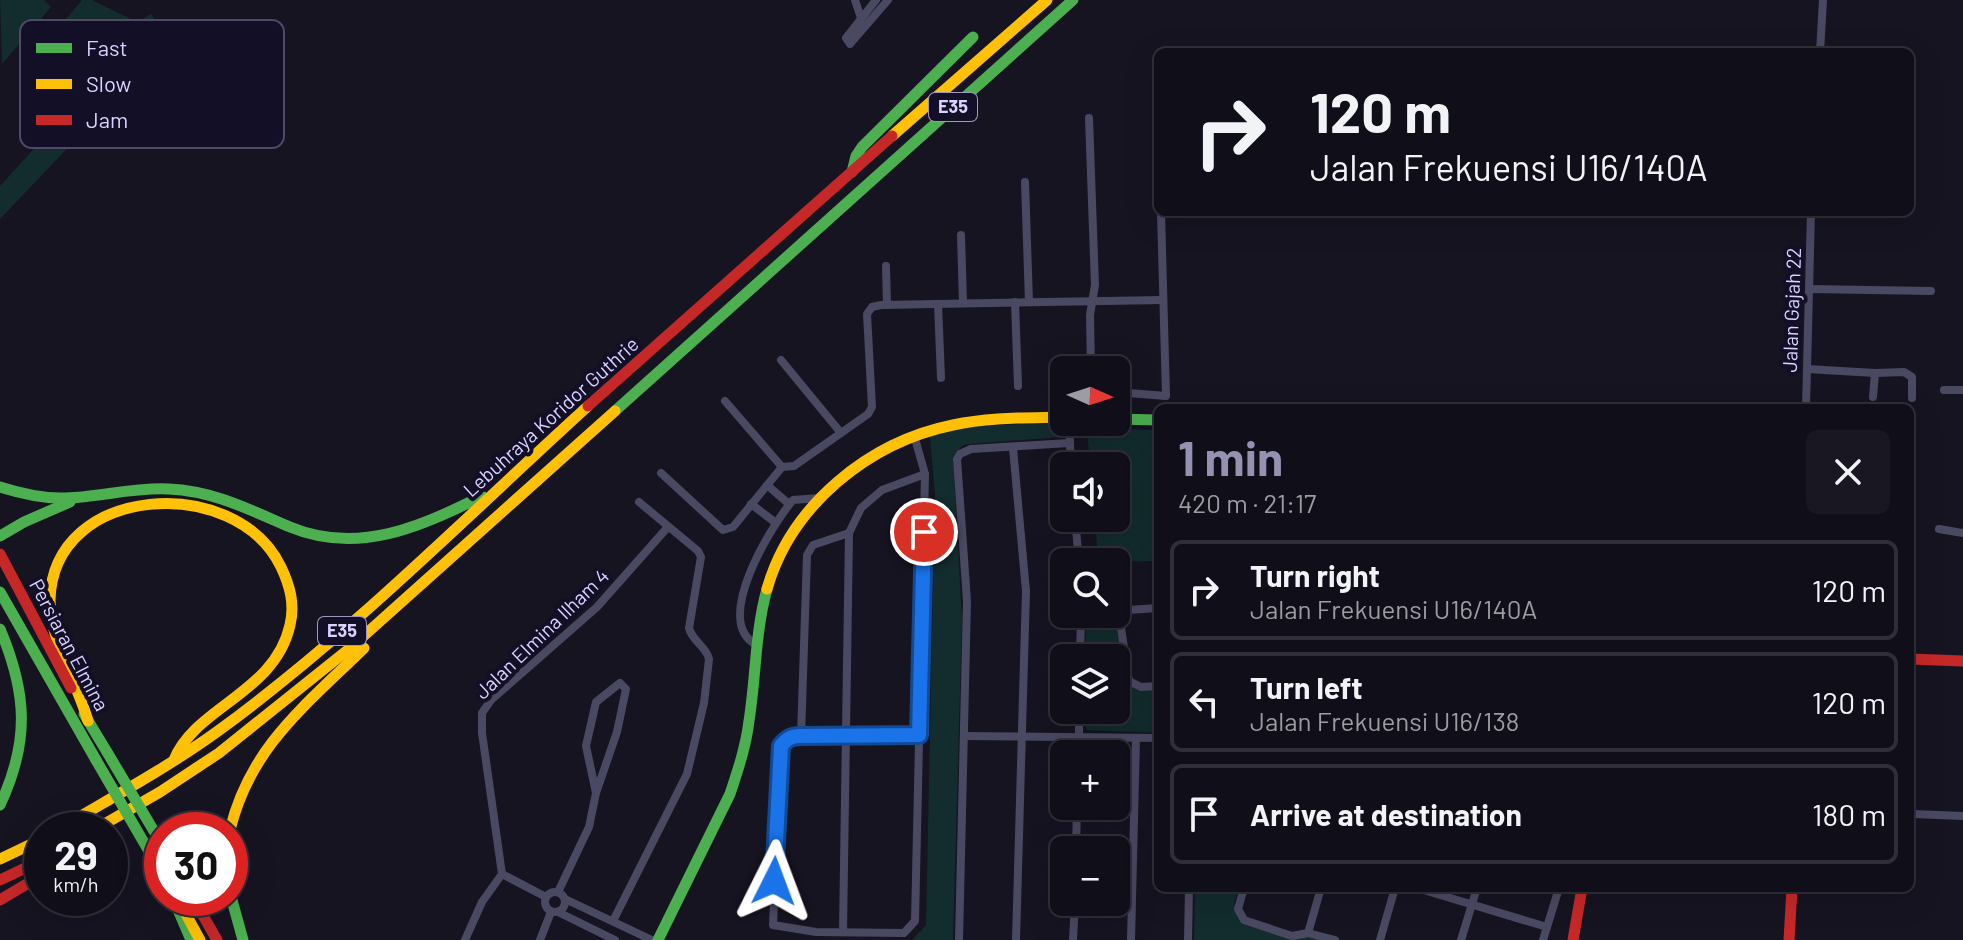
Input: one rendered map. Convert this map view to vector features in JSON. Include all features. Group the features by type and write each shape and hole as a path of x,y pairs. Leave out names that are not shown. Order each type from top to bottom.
{"main road":[{"name":"Lebuhraya Koridor Guthrie","path":"88,812 174,761 292,673 629,368 1047,0"},
{"name":"Lebuhraya Koridor Guthrie","path":"125,812 219,753 349,649 1073,0"},
{"path":"852,172 862,147 973,37"},
{"path":"655,940 730,794 747,736 762,604 792,535 819,498 860,462 914,435 965,422 1050,418"},
{"path":"1130,419 1154,420"},
{"path":"0,487 29,496 78,499 166,488 203,492 240,504 295,529 328,537 356,539 381,537 427,524 500,487"},
{"path":"0,536 78,499"},
{"path":"88,721 83,698 66,660 51,611 51,588 67,544 83,527 113,510 146,503 180,504 221,513 239,521 267,541 286,570 292,594 289,629 284,643 262,673 189,735 180,745 174,761"},
{"path":"233,812 242,784 267,746 462,547"},
{"name":"Persiaran Elmina","path":"0,554 88,721 144,814"},
{"name":"Persiaran Elmina","path":"0,592 144,843"},
{"path":"0,629 12,658 24,707 18,763 0,805"},
{"path":"1914,659 1963,661"},
{"path":"128,816 160,792"},
{"path":"0,859 24,848"},
{"path":"0,880 24,869"},
{"path":"0,900 24,886"},
{"path":"1573,940 1581,892"},
{"path":"1789,940 1792,892"},
{"path":"181,916 191,940"},
{"path":"185,916 200,940"},
{"path":"203,916 217,940"},
{"path":"236,916 243,940"}],"street":[{"path":"855,0 861,19"},
{"path":"876,0 846,38 850,44 888,0"},
{"path":"1820,48 1823,0"},
{"path":"1089,118 1095,285 1090,315 1091,356"},
{"path":"1025,182 1029,302"},
{"path":"1130,393 1166,396 1161,216"},
{"name":"Jalan Gajah 22","path":"1806,404 1811,216"},
{"path":"961,235 963,303"},
{"path":"886,266 887,305"},
{"path":"1809,289 1931,291"},
{"path":"661,473 723,530 733,527 782,467 794,466 868,414 872,407 867,314 872,307 1163,300"},
{"path":"1015,302 1018,386"},
{"path":"938,304 941,378"},
{"path":"781,360 841,433"},
{"path":"1807,369 1908,374 1913,384 1912,398"},
{"path":"1873,397 1875,373"},
{"path":"1944,390 1963,390"},
{"path":"725,401 782,467"},
{"path":"914,435 925,474 915,921 904,933 816,932 773,925 781,746 792,736 919,735"},
{"path":"1069,436 1070,452"},
{"path":"959,940 966,586 957,459 971,449 1069,443"},
{"path":"1013,448 1026,591 1016,940"},
{"path":"843,932 849,533 861,508 882,490 925,474"},
{"path":"767,485 789,504"},
{"path":"757,645 745,637 740,626 740,615 756,558 789,504 798,498 819,498"},
{"path":"613,921 687,774 704,703 709,659 708,653 690,634 689,628 701,557 698,551 639,502"},
{"path":"751,504 776,523"},
{"name":"Jalan Elmina Ilham 4","path":"502,874 482,733 482,713 491,700 597,607 667,528"},
{"path":"1939,529 1963,533"},
{"path":"801,736 807,555 813,545 849,533"},
{"path":"1154,608 1128,610 1120,621 1129,681 1141,687 1154,686"},
{"path":"540,940 554,912 565,906 561,895 589,827 596,793 617,732 626,689 620,683 596,702 586,746 596,793"},
{"path":"1079,724 1079,740"},
{"path":"964,736 1154,738"},
{"path":"1131,940 1136,738"},
{"path":"1914,814 1963,816"},
{"path":"465,940 482,902 502,874 546,897"},
{"path":"615,940 604,938 554,912 546,907 546,897 551,892 561,895 655,940"},
{"path":"1188,940 1189,892"},
{"path":"1243,892 1238,909 1244,920 1292,936 1308,933 1335,940"},
{"path":"1308,933 1320,892"},
{"path":"1380,940 1394,892"},
{"path":"1430,892 1547,927"},
{"path":"1461,940 1476,892"},
{"path":"1543,940 1558,892"},
{"path":"1073,940 1074,916"}],"green space":[{"path":"0,0 44,0 51,7 40,20 20,20 20,43 2,64"},
{"path":"82,0 92,0 133,20 65,20"},
{"path":"151,14 155,20 140,20"},
{"path":"35,148 68,148 0,219 0,186"},
{"path":"1050,422 1050,436 1062,437 968,444 962,446 953,457 962,619 953,940 912,940 926,925 935,495 930,436 976,426"},
{"path":"1130,429 1154,430 1154,561 1130,561 1130,548 1097,548 1096,532 1130,532 1130,452 1089,452 1088,436 1130,436"},
{"path":"1086,628 1119,628 1123,644 1085,644"},
{"path":"1130,674 1132,683 1154,686 1154,733 1087,730 1084,724 1130,724"},
{"path":"1195,892 1238,892 1234,903 1236,911 1288,938 1308,933 1336,940 1194,940"}],"traffic: fast":[{"path":"615,411 1073,0"},
{"path":"852,172 862,147 973,37"},
{"path":"1130,419 1154,420"},
{"path":"0,487 33,496 57,498 143,489 201,493 290,527 315,535 340,538 364,538 413,527 482,496"},
{"path":"0,536 70,502"},
{"path":"658,940 730,794 739,767 748,730 760,622 767,589"},
{"path":"0,592 96,760"},
{"path":"0,629 16,674 21,717 16,760 0,805"},
{"path":"84,714 107,752"},
{"path":"107,752 144,814"},
{"path":"96,760 144,843"},
{"path":"181,916 191,940"},
{"path":"236,916 243,940"}],"traffic: slow":[{"path":"892,136 1047,0"},
{"path":"88,812 179,758 267,694 407,574 588,406"},
{"path":"125,812 219,753 349,649 615,411"},
{"path":"767,589 778,559 794,530 814,505 864,462 922,433 953,425 994,419 1050,417"},
{"path":"88,721 59,646 51,616 50,600 59,561 81,532 113,513 150,504 189,505 226,516 258,537 281,567 291,595 290,625 282,648 268,667 252,684 199,726 184,742 174,760"},
{"path":"236,812 251,775 283,729 364,648"},
{"path":"0,859 24,848"},
{"path":"187,916 200,940"}],"traffic: jam":[{"path":"588,406 892,136"},
{"path":"0,554 71,688"},
{"path":"1914,659 1963,661"},
{"path":"0,880 24,869"},
{"path":"0,900 24,886"},
{"path":"1573,940 1581,892"},
{"path":"1789,940 1792,892"},
{"path":"203,916 217,940"}],"route":[{"path":"774,881 781,746 785,741 792,736 919,735 924,532"}]}
